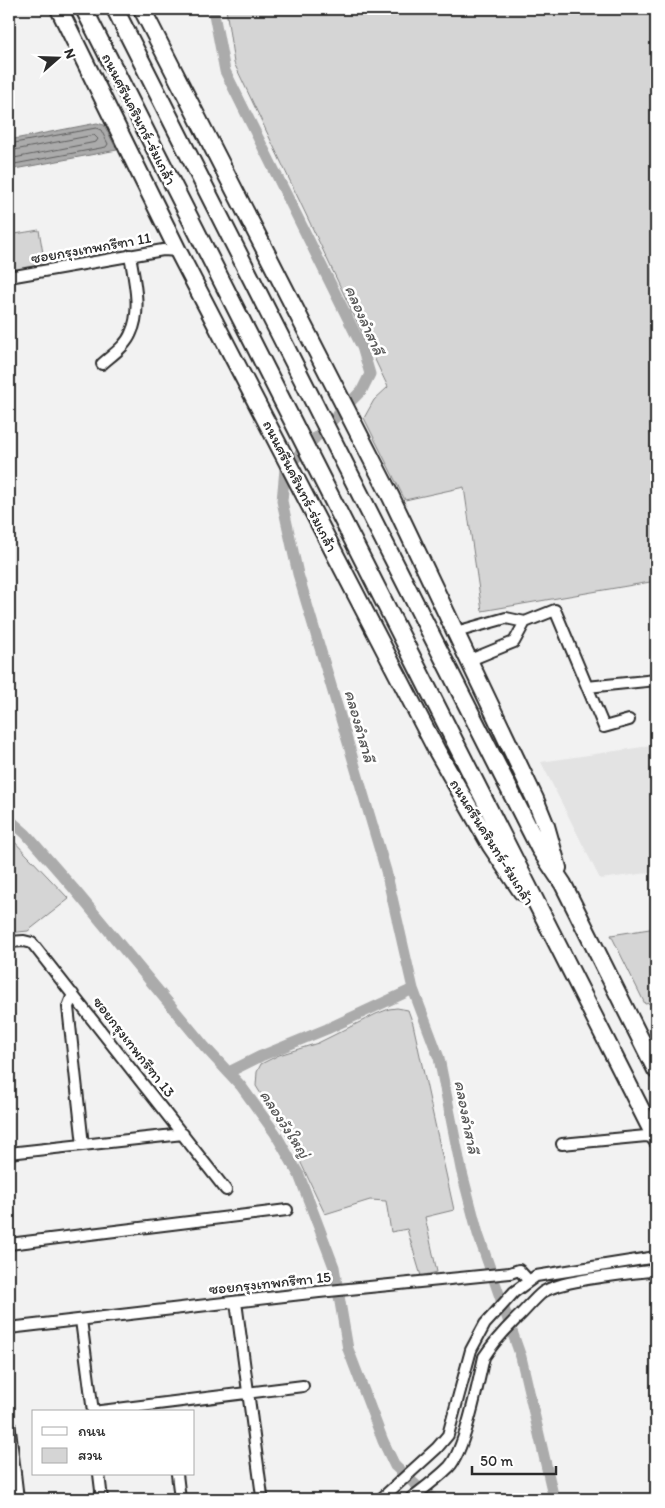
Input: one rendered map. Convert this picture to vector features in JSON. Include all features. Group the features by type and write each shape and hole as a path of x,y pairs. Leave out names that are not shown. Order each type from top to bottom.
{"main road":[{"name":"ถนนศรีนครินทร์-ร่มเกล้า","path":"59,9 178,250 436,751 491,846 562,952"},
{"name":"ถนนศรีนครินทร์-ร่มเกล้า","path":"84,9 656,1139"},
{"name":"ถนนศรีนครินทร์-ร่มเกล้า","path":"115,9 539,848 562,884 655,1063"},
{"name":"ถนนศรีนครินทร์-ร่มเกล้า","path":"142,9 379,474 470,660 535,799 546,826 562,884"}],"street":[{"name":"ซอยกรุงเทพกรีฑา 11","path":"9,277 130,255 178,250"},
{"path":"102,364 118,351 132,332 136,303 130,255"},
{"path":"456,632 506,618 525,622 555,610 604,727 629,720"},
{"path":"470,660 514,642 525,622"},
{"path":"587,687 656,680"},
{"name":"ซอยกรุงเทพกรีฑา 13","path":"9,942 24,941 32,943 226,1190"},
{"path":"73,994 68,1007 83,1145"},
{"path":"9,1153 183,1134"},
{"path":"562,1144 646,1136 656,1139"},
{"path":"9,1244 288,1210"},
{"path":"381,1499 448,1435 471,1350 486,1324 514,1292 536,1276 656,1257"},
{"name":"ซอยกรุงเทพกรีฑา 15","path":"9,1326 81,1320 319,1292 475,1277 520,1270 529,1280"},
{"path":"410,1499 450,1466 464,1437 484,1357 502,1334 543,1292 554,1287 579,1281 656,1270"},
{"path":"236,1302 262,1496"},
{"path":"81,1320 93,1410"},
{"path":"123,1410 169,1407 248,1392 303,1386"},
{"path":"9,1427 18,1499"},
{"path":"99,1476 102,1499"},
{"path":"177,1476 180,1499"}],"shaded area":[{"path":"656,745 656,872 600,879 541,762"}],"green space":[{"path":"226,9 656,9 656,581 482,611 464,487 405,500 364,418 374,400 388,387 234,63"},
{"path":"39,230 45,265 9,271 9,235"},
{"path":"9,836 69,899 28,931 9,933"},
{"path":"656,928 656,1002 645,1004 611,935"},
{"path":"397,1008 408,1010 413,1024 454,1210 425,1217 437,1272 421,1276 407,1229 391,1232 386,1201 370,1200 325,1214 292,1144 256,1086 257,1072 261,1064 279,1055 318,1043 376,1014"}],"water":[{"path":"97,123 104,125 117,150 9,170 9,140"}],"waterway":[{"name":"คลองลำสาลี","path":"213,9 225,71 362,347 370,374 362,390 285,469 282,501 298,574 386,871 413,989 439,1058 461,1169 478,1234 521,1357 554,1499"},
{"name":"คลองวังใหญ่","path":"9,819 26,834 74,889 205,1047 241,1086 275,1133 299,1175 334,1267 348,1349 383,1441 395,1466 428,1496 434,1499"},
{"path":"229,1072 413,989"}]}
